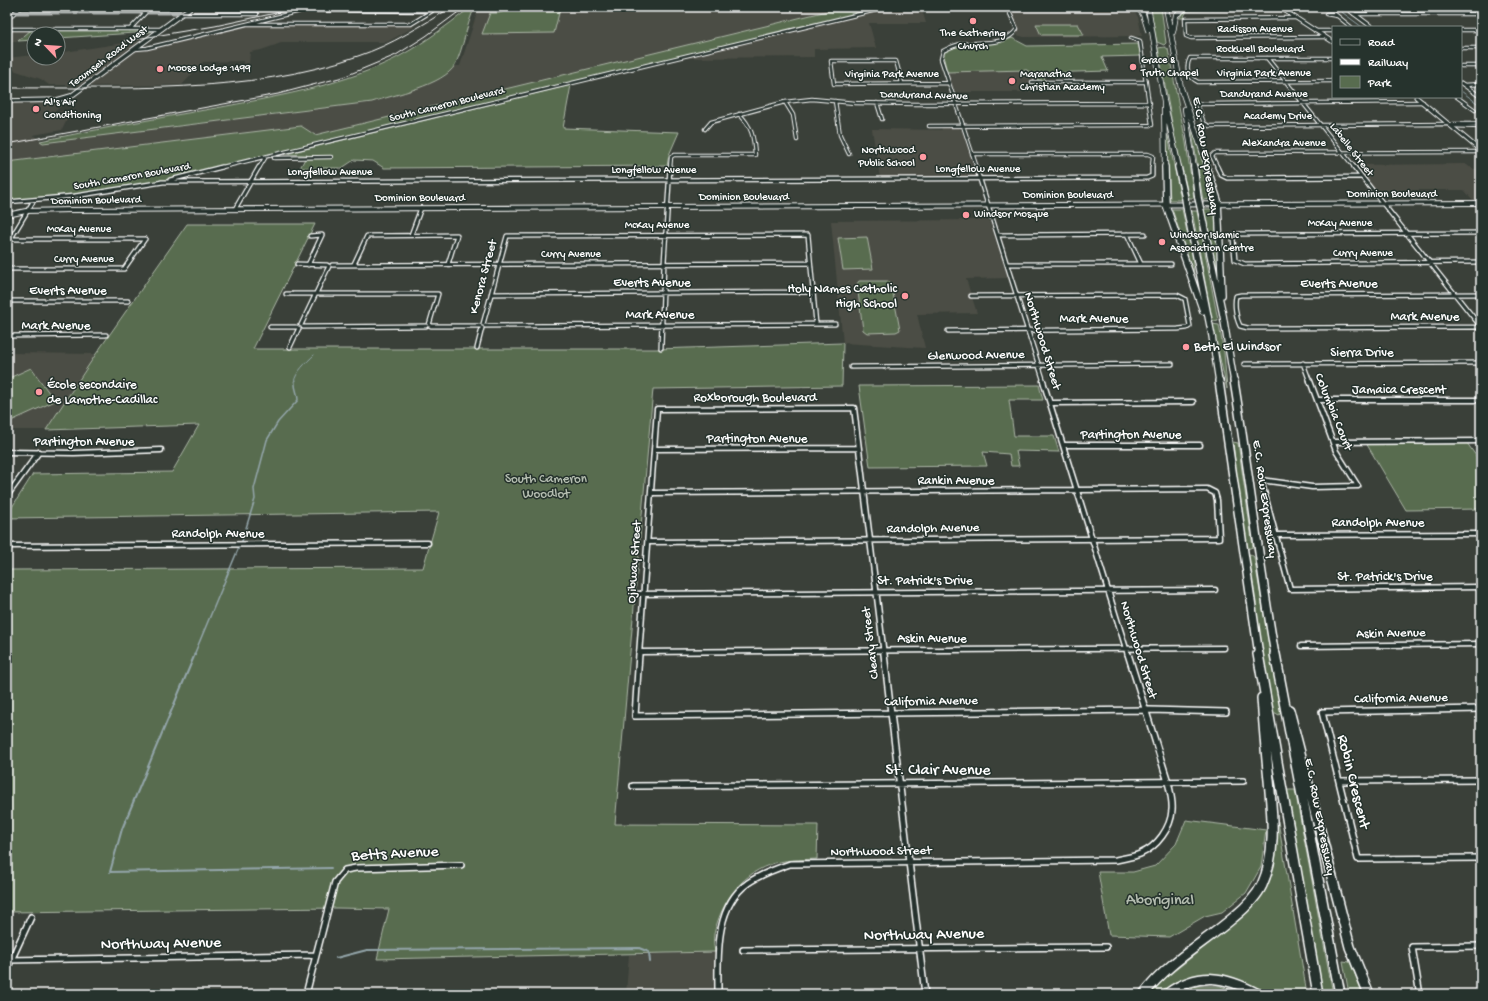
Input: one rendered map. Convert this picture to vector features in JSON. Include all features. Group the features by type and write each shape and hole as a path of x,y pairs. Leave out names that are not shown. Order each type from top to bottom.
{"highway":[{"path":"1137,7 1143,14 1154,45"},
{"name":"E.C. Row Expressway","path":"1148,7 1164,101 1212,336 1260,664 1318,994"},
{"name":"E.C. Row Expressway","path":"1166,7 1181,88 1198,198 1223,315 1244,441 1264,590 1340,994"},
{"path":"1173,47 1176,15 1187,7"},
{"path":"1181,88 1218,204 1223,315"},
{"path":"1164,101 1166,205 1212,336"},
{"path":"1144,994 1160,975 1248,905 1266,876 1271,854 1272,827 1260,664"},
{"path":"1281,686 1293,722 1350,947 1369,994"},
{"path":"1167,994 1185,982 1206,978 1228,980 1258,994"}],"main road":[{"name":"Tecumseh Road West","path":"7,101 53,101 65,99 80,90 191,7"}],"street":[{"path":"7,19 21,7"},
{"path":"130,29 151,7"},
{"name":"South Cameron Boulevard","path":"7,202 114,191 161,182 889,7"},
{"name":"Northwood Street","path":"718,994 718,943 721,926 732,901 747,883 772,869 790,864 1116,860 1141,854 1158,842 1168,825 1172,810 1168,782 1038,364 1026,330 998,234 941,59 943,51 952,45 960,43 997,41 1016,34 1017,29 1008,7"},
{"path":"1279,7 1332,41"},
{"path":"1345,7 1371,26"},
{"path":"135,49 147,48 305,10 432,11 411,24 247,24"},
{"path":"7,12 257,14"},
{"path":"1354,14 1481,14"},
{"path":"1337,16 1350,26"},
{"name":"Radisson Avenue","path":"1295,18 1185,19 1186,36 1191,38 1325,37"},
{"path":"7,29 162,29"},
{"path":"1462,30 1481,30"},
{"path":"1315,31 1332,31"},
{"path":"929,126 1152,125 1140,41 1132,38"},
{"path":"1462,48 1481,48"},
{"name":"Rockwell Boulevard","path":"1195,81 1187,71 1187,64 1190,58 1332,58"},
{"name":"Labelle Street","path":"1267,58 1481,327"},
{"name":"Virginia Park Avenue","path":"902,83 896,60 830,61 834,84 949,83"},
{"path":"1462,66 1481,66"},
{"name":"Virginia Park Avenue","path":"1195,81 1332,82"},
{"path":"1032,82 1146,82"},
{"path":"1462,84 1481,84"},
{"path":"1462,84 1481,97"},
{"path":"1417,98 1481,152"},
{"path":"1458,98 1475,110"},
{"name":"Dandurand Avenue","path":"705,129 711,122 739,114 785,102 812,99 877,103 956,104 1150,103"},
{"path":"835,101 840,135 849,154"},
{"path":"785,102 793,113 796,121 797,140"},
{"name":"Dandurand Avenue","path":"1204,123 1197,104 1423,102"},
{"path":"877,103 882,119"},
{"path":"661,348 665,235 671,157 674,155 755,155 754,132 750,123 739,114"},
{"name":"Academy Drive","path":"1204,123 1209,126 1481,125"},
{"name":"Alexandra Avenue","path":"1361,177 1227,178 1221,175 1212,156 1214,153 1481,152"},
{"name":"Longfellow Avenue","path":"161,182 1147,178 1152,176 1153,156 1148,154 972,154"},
{"path":"235,209 264,158 331,157"},
{"path":"7,245 12,239 26,211 34,200"},
{"name":"Dominion Boulevard","path":"7,215 26,211 235,209 1481,203"},
{"path":"411,235 421,208"},
{"name":"McKay Avenue","path":"1245,264 1235,260 1233,238 1235,235 1481,233"},
{"path":"998,234 1145,234"},
{"path":"1127,234 1141,264"},
{"path":"354,264 367,236 457,235 448,264"},
{"name":"McKay Avenue","path":"507,236 808,235 810,263"},
{"path":"308,264 322,236 310,236"},
{"name":"Kenora Street","path":"476,348 507,236"},
{"name":"McKay Avenue","path":"12,239 145,239"},
{"name":"Curry Avenue","path":"7,269 124,269 145,239"},
{"name":"Curry Avenue","path":"1245,264 1481,262"},
{"path":"810,263 816,324"},
{"name":"Curry Avenue","path":"297,264 810,263"},
{"path":"1007,264 1171,264"},
{"path":"290,347 330,265"},
{"name":"Everts Avenue","path":"491,294 813,292"},
{"path":"286,294 438,294 429,326"},
{"name":"Everts Avenue","path":"1248,328 1240,326 1238,322 1235,300 1236,296 1481,294"},
{"name":"Mark Avenue","path":"948,330 1178,329 1187,328 1190,326 1186,300 1177,295 1017,296"},
{"path":"971,296 1017,296"},
{"name":"Everts Avenue","path":"7,301 128,301"},
{"name":"Mark Avenue","path":"270,327 835,324"},
{"name":"Mark Avenue","path":"1248,328 1481,327"},
{"name":"Mark Avenue","path":"7,336 106,335"},
{"name":"Columbia Court","path":"1276,535 1261,480 1312,487 1358,486 1340,458 1303,363"},
{"name":"Sierra Drive","path":"1244,364 1481,363"},
{"name":"Glenwood Avenue","path":"852,367 1038,364 1172,364"},
{"name":"Jamaica Crescent","path":"1317,400 1481,400"},
{"path":"1050,403 1193,402"},
{"name":"Roxborough Boulevard","path":"657,409 854,408"},
{"name":"Cleary Street","path":"854,408 925,994"},
{"name":"Ojibway Street","path":"635,716 657,409"},
{"path":"1333,442 1481,441"},
{"name":"Partington Avenue","path":"1063,445 1200,445"},
{"name":"Partington Avenue","path":"654,449 859,448"},
{"name":"Partington Avenue","path":"7,452 74,453 161,450"},
{"path":"8,496 39,452"},
{"name":"Rankin Avenue","path":"652,493 1207,489 1214,493 1217,500 1219,538"},
{"name":"Randolph Avenue","path":"1276,535 1481,534"},
{"name":"St. Patrick's Drive","path":"1276,535 1290,589 1481,587"},
{"name":"Randolph Avenue","path":"648,542 1219,538"},
{"name":"Randolph Avenue","path":"7,546 428,543"},
{"name":"St. Patrick's Drive","path":"634,594 1215,590"},
{"name":"Askin Avenue","path":"1301,646 1481,644"},
{"name":"Askin Avenue","path":"640,652 1224,648"},
{"name":"California Avenue","path":"1322,712 1481,709"},
{"name":"California Avenue","path":"635,716 1194,710 1226,712"},
{"name":"Robin Crescent","path":"1322,712 1358,859 1481,858"},
{"path":"1340,781 1481,780"},
{"name":"St. Clair Avenue","path":"633,786 1243,781"},
{"name":"Betts Avenue","path":"316,955 335,882 345,870 356,868 461,865"},
{"path":"7,969 9,960 31,917"},
{"path":"1418,994 1419,989 1412,947 1481,946"},
{"name":"Northway Avenue","path":"743,950 1106,947"},
{"path":"306,994 316,955"},
{"name":"Northway Avenue","path":"9,960 316,955"}],"shaded area":[{"path":"479,7 844,7 315,135 301,126 7,162 7,103 65,103 54,112 71,111 62,130 33,135 44,143 372,102 422,86 444,77 454,66 460,66"},
{"path":"893,7 921,7 926,23 869,23 876,48 814,49 814,57 682,58"},
{"path":"954,7 1005,7 1007,12 956,12"},
{"path":"1009,7 1129,7 1133,9 1138,17 1142,36 1024,37 1017,35 1018,28"},
{"path":"411,25 414,27 387,42 284,42 250,52 249,63 245,64 243,61 203,62 182,85 89,86 135,51 154,48 242,26"},
{"path":"7,30 26,30 26,34 18,41 7,42"},
{"path":"144,40 83,85 49,85 41,79 7,68 7,58 26,56 26,66 66,66 66,52"},
{"path":"1027,70 1041,82 1045,82 1027,83 1031,92 955,92 947,72"},
{"name":"Northwood Public School","path":"941,127 959,128 962,130 976,175 975,177 880,178 872,129 942,130"},
{"path":"1467,164 1473,169 1481,168 1481,201 1474,201 1464,190 1374,190 1354,165"},
{"name":"Holy Names Catholic High School","path":"989,220 1008,278 966,279 977,313 917,314 925,348 843,343 831,221"},
{"name":"École secondaire de Lamothe-Cadillac","path":"7,353 96,354 46,430 7,430"},
{"path":"715,952 713,994 626,994 629,955"}],"green space":[{"path":"471,7 475,7 455,65 449,72 429,84 405,92 372,102 43,143 40,141 216,108 326,85 368,71 388,62 421,44"},
{"path":"844,7 885,7 173,179 101,191 7,201 7,162 301,126 315,135"},
{"path":"1150,7 1161,7 1166,43 1164,45 1157,42"},
{"path":"1207,7 1262,7 1264,9 1187,11 1183,18 1179,18 1188,10"},
{"path":"511,9 560,9 554,33 482,34 490,13 499,13"},
{"path":"1036,24 1078,24 1084,35 1041,35"},
{"path":"66,30 155,30 150,32 66,37"},
{"path":"26,34 26,40 18,41"},
{"path":"1012,38 1027,46 1138,44 1141,56 1102,57 1108,71 1044,73 1045,82 1041,82 1027,70 947,72 943,55 946,50 956,45 1001,42"},
{"path":"1165,47 1168,49 1186,143 1194,198 1189,198 1174,134 1158,48"},
{"path":"571,85 563,128 679,132 669,155 667,166 384,168 373,161 354,160 342,168 300,168 307,155 284,154"},
{"path":"1192,132 1194,132 1213,199 1203,200"},
{"path":"1166,135 1168,136 1181,200 1170,200"},
{"path":"1172,209 1182,209 1192,255 1194,275"},
{"path":"1204,209 1215,209 1219,272 1216,272"},
{"path":"1192,211 1197,211 1218,320 1214,321 1212,319"},
{"name":"South Cameron Woodlot","path":"187,224 315,224 253,349 656,349 843,343 842,386 653,389 615,824 818,825 817,859 787,861 769,865 749,876 733,892 721,912 717,923 714,936 715,952 377,959 389,909 337,908 7,912 7,570 423,568 439,512 7,518 7,515 33,474 172,472 199,425 46,430 96,354"},
{"path":"867,237 873,269 843,270 838,238"},
{"path":"859,281 888,281 891,283 900,330 896,332 867,333 863,330 857,284"},
{"path":"1212,324 1219,325 1224,353 1227,389"},
{"path":"31,368 55,401 11,421 7,415 7,379"},
{"path":"1039,385 1043,400 1009,400 1014,436 1054,436 1059,452 1016,451 1019,466 1011,466 1009,454 983,452 987,466 870,467 859,386"},
{"path":"1233,442 1238,443 1253,547 1247,549 1244,546"},
{"path":"1366,443 1467,443 1481,463 1481,509 1406,510"},
{"path":"1250,554 1254,557 1281,712 1279,715 1272,711 1245,555"},
{"path":"1285,790 1295,790 1333,994 1321,994"},
{"name":"Aboriginal","path":"1186,820 1266,830 1261,867 1246,893 1222,912 1205,916 1169,937 1109,935 1098,872 1133,872 1155,866 1176,844"},
{"path":"1275,820 1278,821 1307,994 1264,994 1252,986 1215,975 1196,975 1175,982 1162,994 1151,994 1158,984 1248,912 1266,889 1272,867"},
{"path":"1343,961 1350,962 1363,994 1349,994"},
{"path":"1194,986 1220,986 1244,994 1177,994"}],"waterway":[{"path":"1335,7 1361,26"},
{"path":"1462,92 1481,106"},
{"path":"294,382 299,371 314,355"},
{"path":"242,541 255,499 254,489 267,440 278,422 298,400 295,381"},
{"path":"194,655 239,547"},
{"path":"195,654 122,829 110,872 331,868"},
{"path":"336,958 367,950 639,948 649,952 650,962"}],"railway":[{"path":"124,41 215,26 304,7"},
{"path":"7,88 140,88 184,86 229,83 316,69 358,56 383,46 452,7"},
{"path":"7,144 278,94 343,77 396,55 426,36 465,7"}],"place":[{"name":"The Gathering Church","path":"973,21"},
{"name":"Grace & Truth Chapel","path":"1133,67"},
{"name":"Moose Lodge 1499","path":"160,69"},
{"name":"Maranatha Christian Academy","path":"1012,81"},
{"name":"Al's Air Conditioning","path":"36,109"},
{"name":"Northwood Public School","path":"923,157"},
{"name":"Windsor Mosque","path":"966,215"},
{"name":"Windsor Islamic Association Centre","path":"1162,242"},
{"name":"Holy Names Catholic High School","path":"905,296"},
{"name":"Beth El Windsor","path":"1186,347"},
{"name":"École secondaire de Lamothe-Cadillac","path":"39,392"}]}
